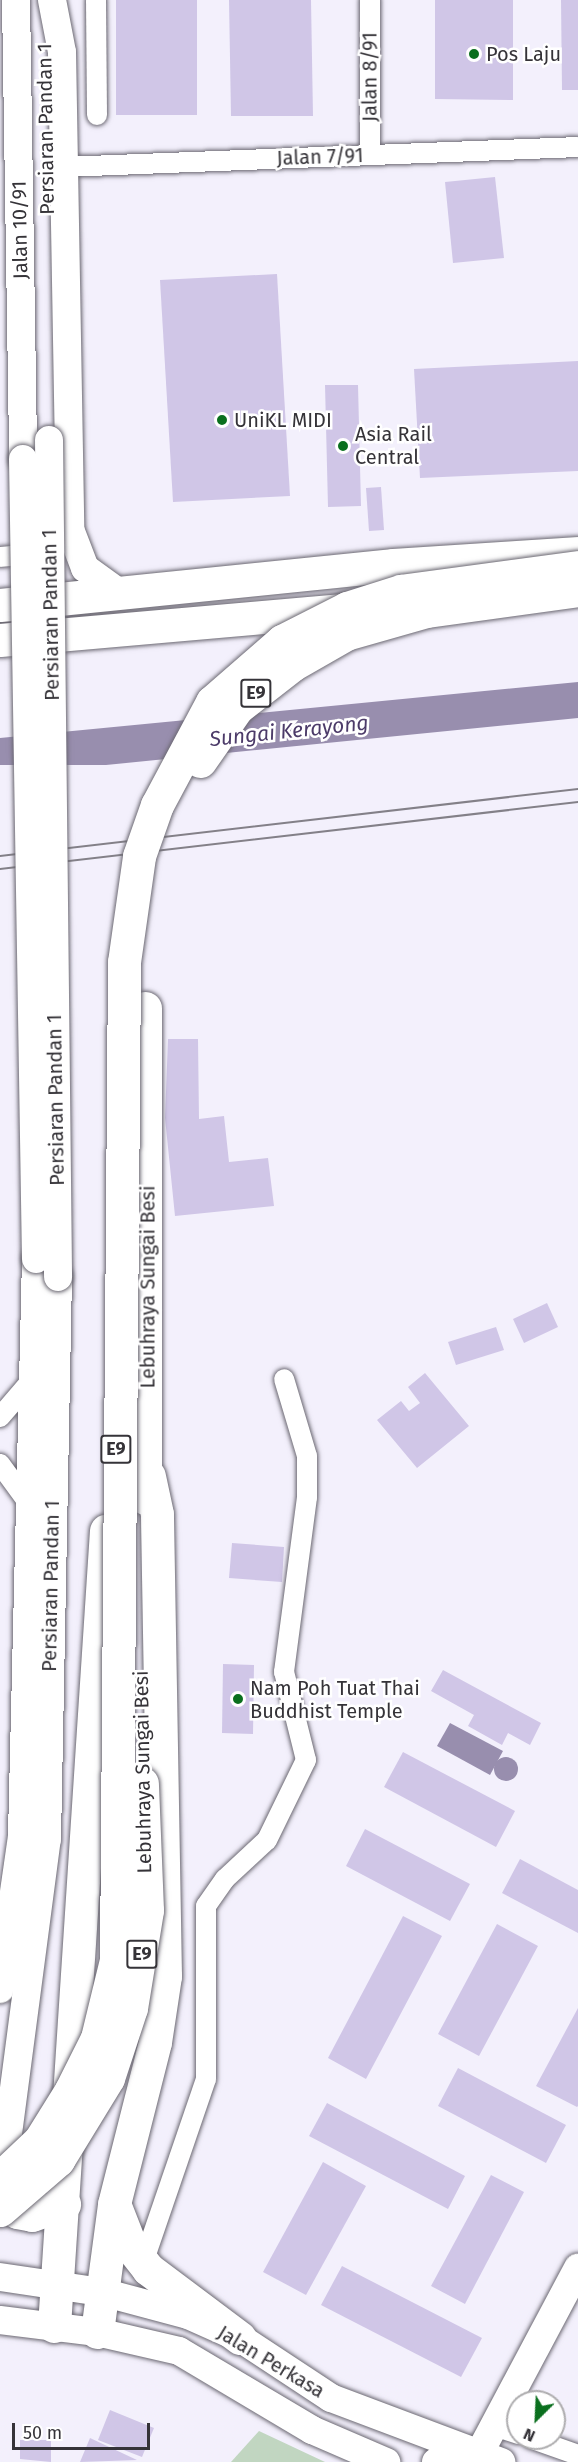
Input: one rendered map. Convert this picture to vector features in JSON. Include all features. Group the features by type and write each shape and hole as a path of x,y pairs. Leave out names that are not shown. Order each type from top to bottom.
{"highway":[{"path":"0,605 118,592 578,553"},
{"name":"Lebuhraya Sungai Besi","path":"0,2178 40,2140 71,2090 97,2038 116,1960 122,1517 116,1492 124,962 139,856 179,756 212,702 244,670 319,621 401,591 578,567"},
{"name":"Lebuhraya Sungai Besi","path":"0,2210 58,2160 108,2078 141,1961 147,1910 142,1514 149,1476 146,942 159,862 188,781 237,708 292,665 346,634 427,610 578,591"},
{"name":"E9","path":"0,640 578,591"},
{"path":"97,2332 114,2204 161,2011 168,1905 158,1514 149,1476"},
{"path":"54,2325 77,2014 107,1517 116,1492"},
{"path":"77,2014 86,2033 106,2048 130,2048 143,2041 161,2011"},
{"path":"0,2197 17,2212 32,2215 64,2204"},
{"path":"114,2204 143,2263 169,2290 240,2338"}],"street":[{"name":"Jalan 10/91","path":"16,0 23,459"},
{"name":"Persiaran Pandan 1","path":"0,2197 47,1839 58,1277 45,0"},
{"path":"52,0 62,52 70,529 85,568 118,592"},
{"path":"96,0 97,115"},
{"name":"Jalan 8/91","path":"370,0 370,155"},
{"name":"Jalan 7/91","path":"63,167 578,147"},
{"name":"Persiaran Pandan 1","path":"0,1989 22,1836 27,1501 36,1259 23,459"},
{"path":"0,557 49,550 70,529"},
{"path":"143,2263 206,2079 206,1906 225,1879 267,1840 306,1760 284,1672 307,1497 307,1456 284,1379"},
{"path":"0,1418 31,1381"},
{"path":"0,1464 27,1501"},
{"path":"524,2390 578,2268"},
{"name":"Jalan Perkasa","path":"0,2277 57,2283 102,2292 188,2315 240,2338 331,2398 488,2459"},
{"name":"Jalan Perkasa","path":"0,2320 97,2332 179,2351 312,2430 386,2462"},
{"path":"436,2462 488,2459 506,2430"},
{"path":"386,2462 396,2462"}],"green space":[{"path":"259,2431 325,2462 231,2462"}],"water":[{"name":"Sungai Kerayong","path":"578,682 578,718 106,765 0,765 0,738"},
{"path":"450,1723 503,1751 490,1775 437,1746"},
{"path":"506,1757 515,1760 518,1769 515,1778 506,1781 497,1778 494,1769 497,1760"}],"building":[{"path":"116,0 197,0 197,115 116,115"},
{"path":"229,0 311,0 313,116 231,116"},
{"name":"Pos Laju","path":"435,0 513,0 513,100 435,99"},
{"path":"561,0 578,0 578,90 562,90"},
{"path":"495,177 504,258 453,263 445,182"},
{"path":"277,274 290,496 173,502 160,280"},
{"path":"578,361 578,471 420,478 414,369"},
{"name":"Asia Rail Central","path":"325,385 358,385 361,506 328,507"},
{"path":"381,487 384,530 369,531 366,488"},
{"path":"168,1039 198,1039 199,1119 224,1116 229,1162 268,1158 274,1206 175,1216 165,1118"},
{"path":"547,1303 558,1327 524,1343 513,1319"},
{"path":"496,1327 504,1350 456,1365 448,1342"},
{"path":"425,1373 469,1426 417,1468 377,1420 401,1401 409,1411 420,1403 408,1387"},
{"path":"232,1543 284,1547 282,1582 229,1578"},
{"name":"Nam Poh Tuat Thai Buddhist Temple","path":"223,1664 254,1665 253,1734 222,1733"},
{"path":"443,1670 541,1723 530,1745 508,1733 502,1745 468,1726 474,1715 431,1691"},
{"path":"403,1752 515,1811 496,1847 384,1787"},
{"path":"365,1829 470,1884 450,1921 346,1866"},
{"path":"520,1859 578,1890 578,1933 502,1893"},
{"path":"403,1916 442,1936 366,2079 328,2058"},
{"path":"497,1924 538,1946 479,2056 438,2034"},
{"path":"578,2008 578,2106 577,2107 536,2086"},
{"path":"458,2068 566,2125 546,2163 438,2106"},
{"path":"327,2103 465,2176 448,2209 309,2136"},
{"path":"323,2162 366,2186 306,2295 263,2272"},
{"path":"491,2175 524,2192 465,2304 431,2286"},
{"path":"342,2266 482,2338 461,2377 321,2305"},
{"path":"110,2410 154,2428 142,2457 98,2440"},
{"path":"90,2438 137,2460 80,2462"},
{"path":"20,2440 51,2440 51,2462 20,2459"}],"tram line":[{"path":"0,856 578,789"},
{"path":"0,869 578,802"}],"place":[{"name":"Pos Laju","path":"474,54"},
{"name":"UniKL MIDI","path":"222,420"},
{"name":"Asia Rail Central","path":"343,446"},
{"name":"Nam Poh Tuat Thai Buddhist Temple","path":"238,1699"}]}
